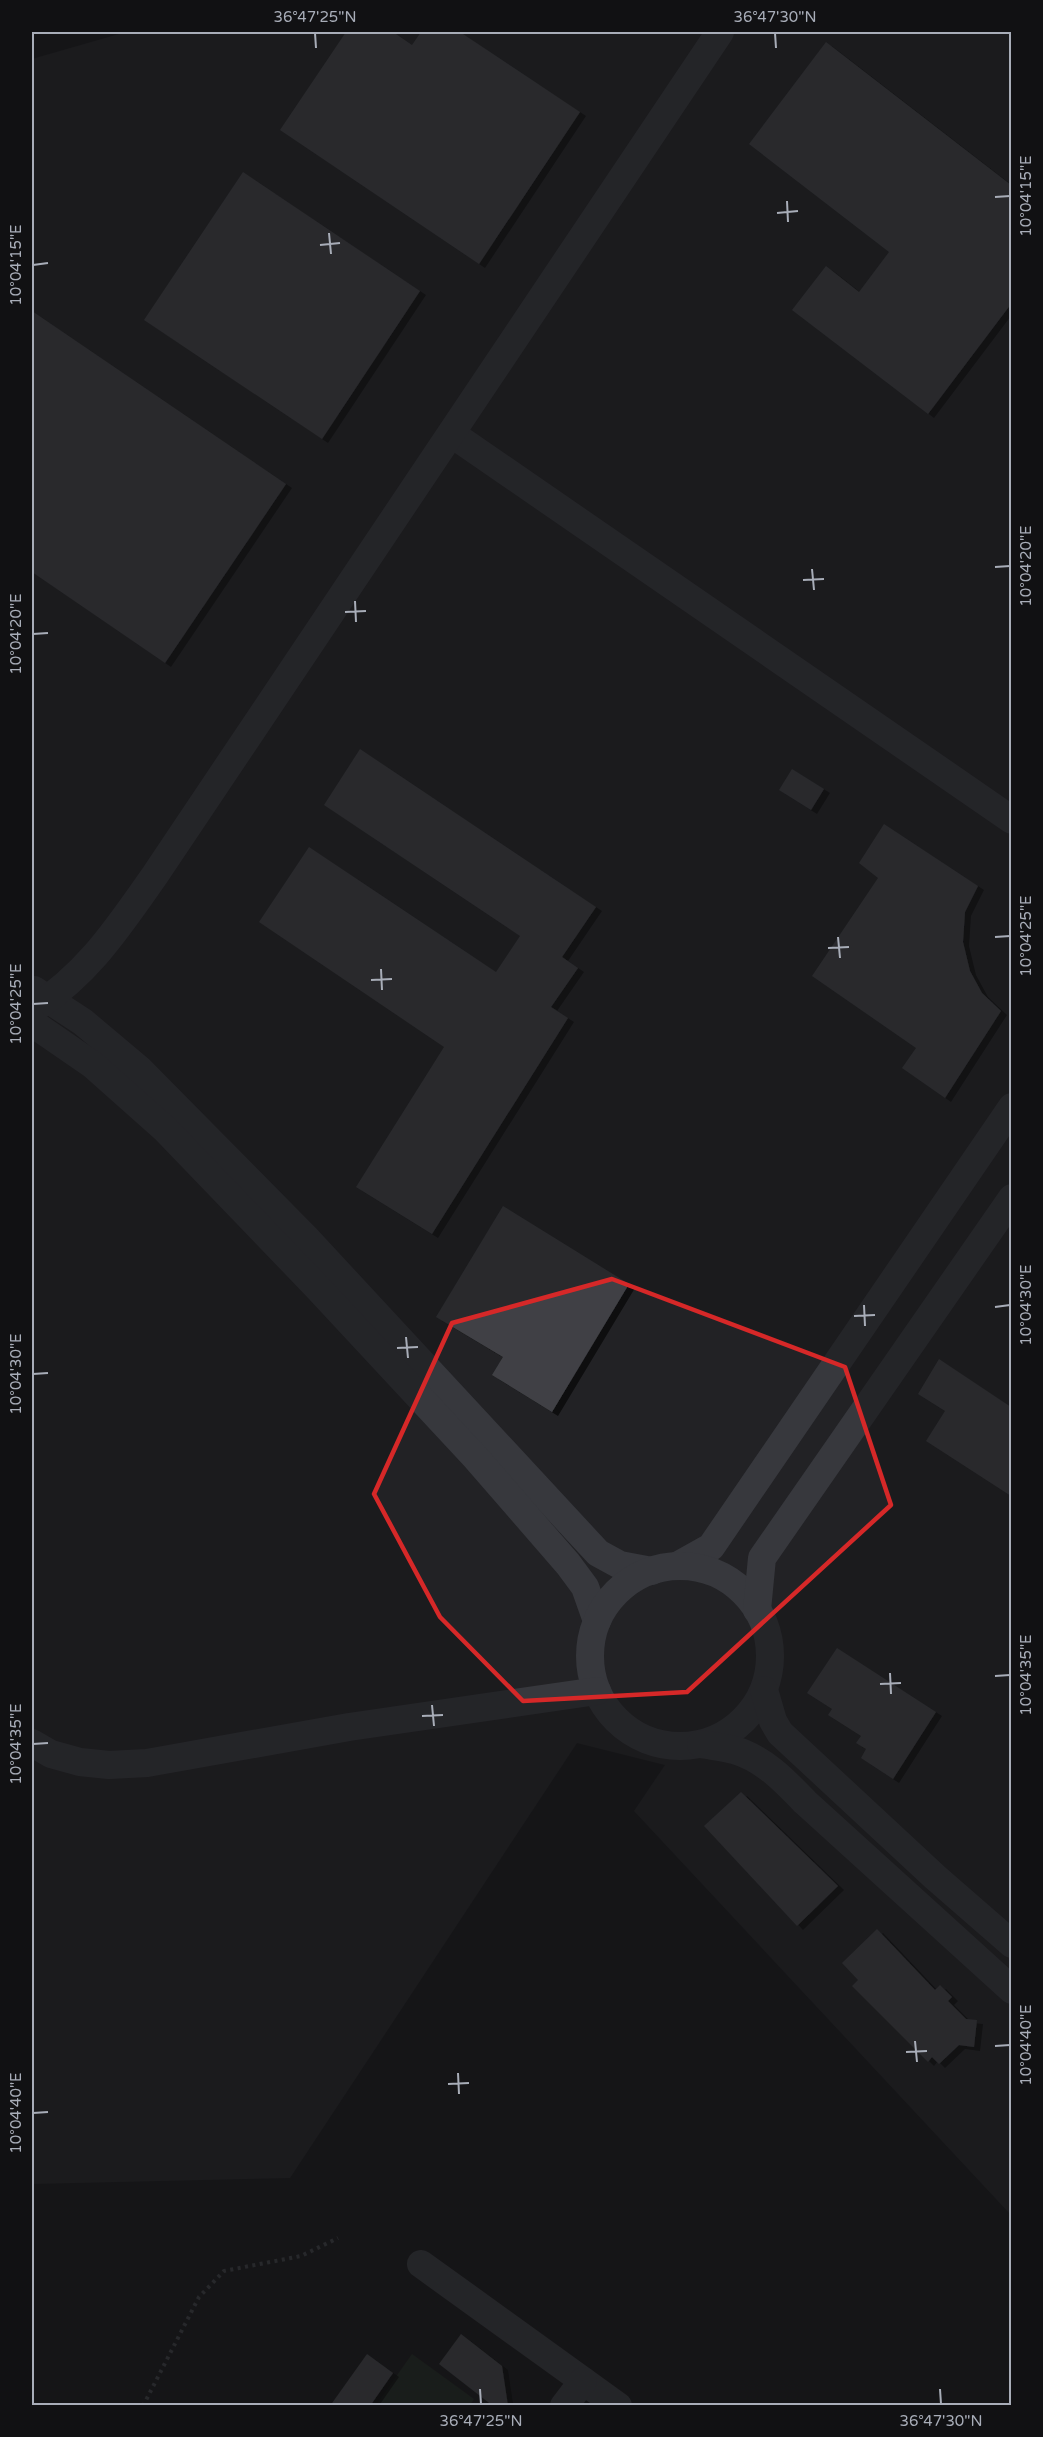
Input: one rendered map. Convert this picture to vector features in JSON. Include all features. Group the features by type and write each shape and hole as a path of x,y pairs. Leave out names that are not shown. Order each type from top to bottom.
{"street":[{"path":"37,999 77,976 104,947 155,875 452,434 609,194 720,32"},
{"path":"452,434 1011,820"},
{"path":"37,999 83,1022 140,1070 312,1245 598,1553 620,1565 705,1568 725,1578 743,1592 757,1610 768,1635 770,1663 764,1690 754,1708 739,1724 722,1736 701,1744"},
{"path":"32,1023 93,1065 165,1129 317,1287 476,1458 568,1564 585,1587 597,1620"},
{"path":"1011,1107 711,1547 623,1588 610,1599 597,1620 591,1644 591,1667 597,1690 610,1713 628,1730 651,1742 676,1746 701,1744 735,1750 764,1765 781,1777 805,1802 1011,1990"},
{"path":"757,1610 762,1558 1011,1198"},
{"path":"32,1743 51,1754 80,1762 109,1765 147,1763 349,1726 597,1690"},
{"path":"764,1690 773,1721 780,1733 1011,1944"},
{"path":"421,2264 618,2406"},
{"path":"564,2406 583,2380"}],"path":[{"path":"143,2406 199,2297 224,2271 301,2256 338,2238"}],"highlighted area":[{"path":"612,1279 845,1367 891,1505 687,1692 523,1701 440,1617 374,1494 452,1323"}],"shaded area":[{"path":"126,32 1011,32 1011,2215 634,1811 665,1765 577,1743 290,2178 32,2184 32,59"},
{"path":"412,2354 474,2399 470,2405 376,2405"}],"building":[{"path":"346,32 393,32 412,45 421,32 460,32 580,112 479,264 280,130"},
{"path":"826,42 1011,185 1011,304 928,414 792,310 826,266 859,292 889,252 749,144"},
{"path":"243,172 420,291 322,439 144,320"},
{"path":"32,311 286,484 165,663 32,572"},
{"path":"360,749 596,907 562,957 578,968 551,1007 568,1018 432,1234 356,1187 444,1047 259,922 309,847 496,972 520,936 324,805"},
{"path":"792,769 824,789 811,810 779,790"},
{"path":"884,824 978,886 965,912 963,942 970,971 982,993 1001,1011 945,1098 902,1068 916,1048 812,976 878,878 859,863"},
{"path":"503,1206 629,1284 552,1412 492,1375 503,1357 436,1317"},
{"path":"939,1359 1011,1407 1011,1496 926,1441 945,1411 918,1394"},
{"path":"837,1648 936,1712 893,1779 861,1758 866,1749 856,1743 861,1736 828,1715 832,1709 807,1693"},
{"path":"741,1792 838,1886 797,1926 704,1826"},
{"path":"877,1929 935,1990 940,1985 952,1997 948,2001 966,2019 977,2020 974,2047 959,2045 939,2064 932,2057 928,2062 852,1986 858,1980 842,1963"},
{"path":"461,2334 502,2366 508,2406 493,2406 439,2364"},
{"path":"367,2354 393,2373 370,2406 330,2406"}]}
